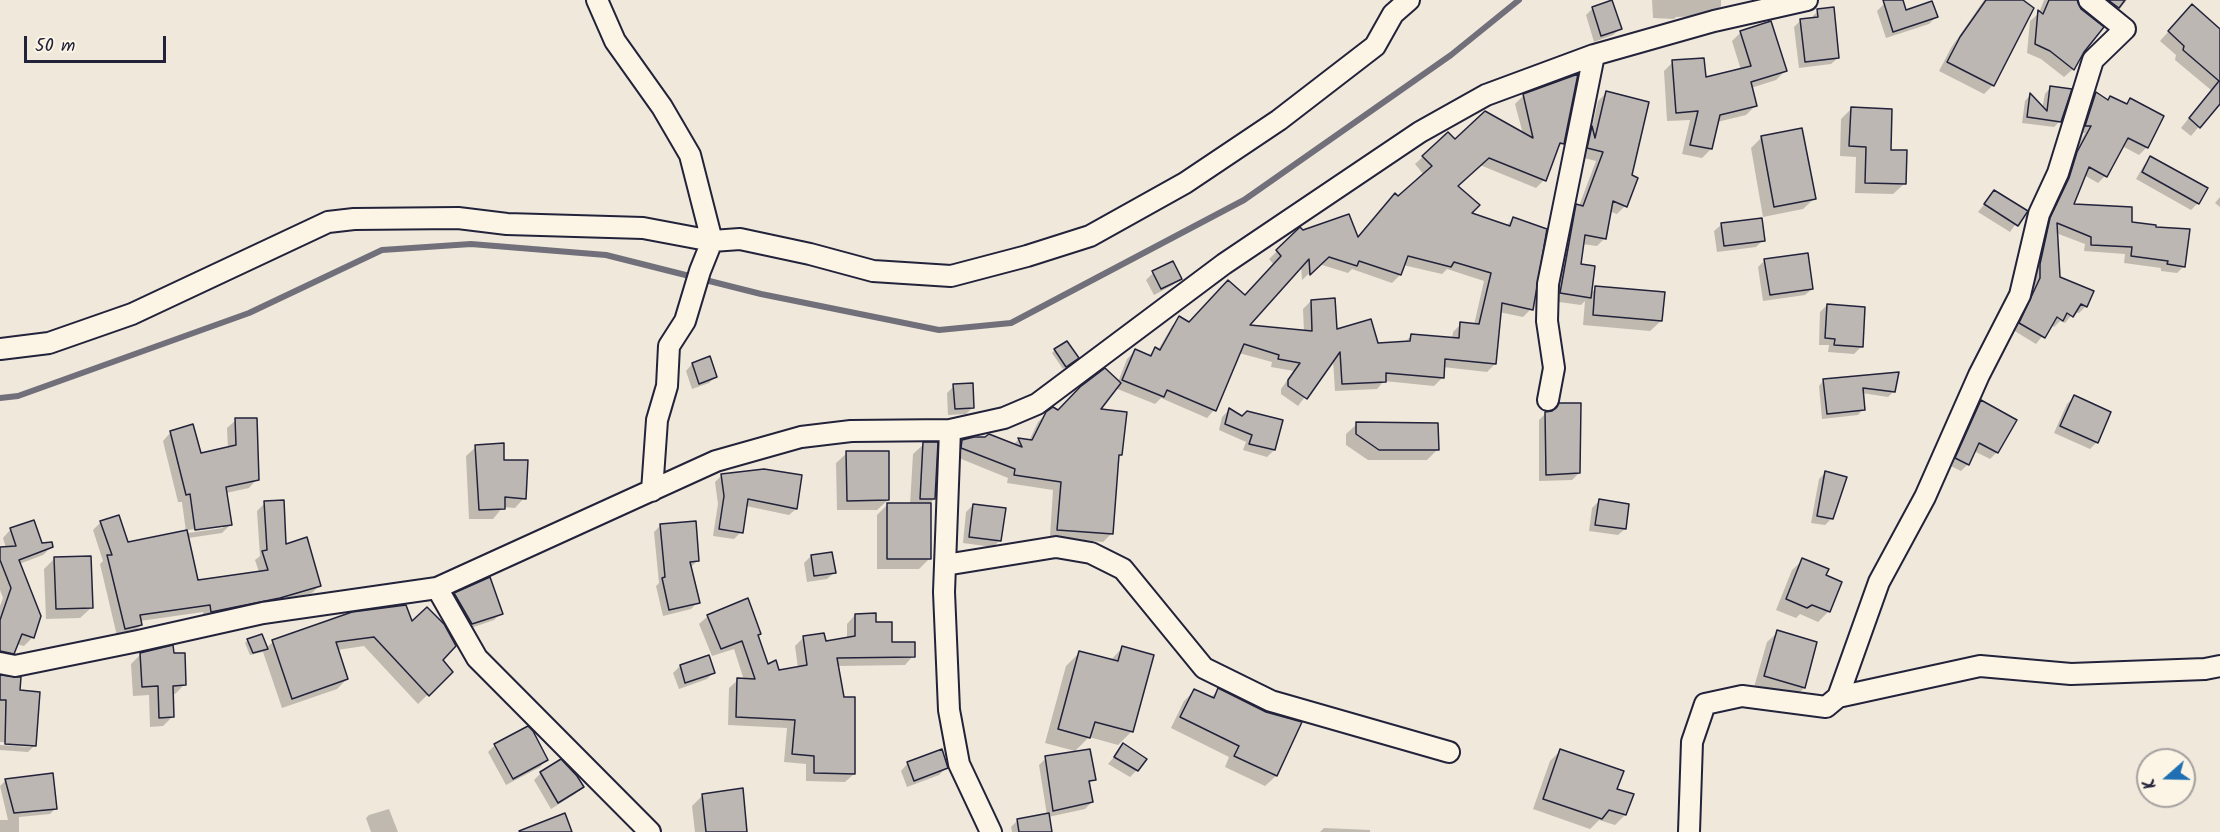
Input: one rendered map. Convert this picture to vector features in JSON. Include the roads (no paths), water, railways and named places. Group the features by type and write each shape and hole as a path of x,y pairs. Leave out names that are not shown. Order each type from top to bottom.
{"street":[{"path":"597,0 615,40 662,107 690,155 712,241 685,321 669,346 667,386 657,420 652,491"},
{"path":"0,349 50,343 132,314 328,222 354,219 458,218 507,224 643,228 712,241 740,239 873,271 951,276 1090,236 1185,183 1279,120 1375,46 1393,14 1409,0"},
{"path":"0,663 15,666 262,613 437,588 716,461 801,437 851,431 950,430 1004,418 1036,404 1224,264 1420,132 1486,95 1594,55 1714,21 1807,0"},
{"path":"1838,697 1879,582 1925,497 1979,375 2020,295 2039,214 2058,173 2093,60 2125,29 2089,0"},
{"path":"1548,400 1554,368 1547,321 1548,284 1594,55"},
{"path":"950,430 944,592 951,721 959,764 991,832"},
{"path":"945,565 1056,547 1091,553 1123,569 1204,668 1271,700 1449,752"},
{"path":"437,588 477,658 650,832"},
{"path":"1689,832 1692,742 1705,704 1742,696 1826,707 1838,697 1980,666 2071,674 2205,669 2220,666"}],"waterway":[{"path":"0,398 18,396 249,313 382,250 471,244 606,255 761,294 939,330 1011,323 1244,200 1451,55 1519,0"}]}
